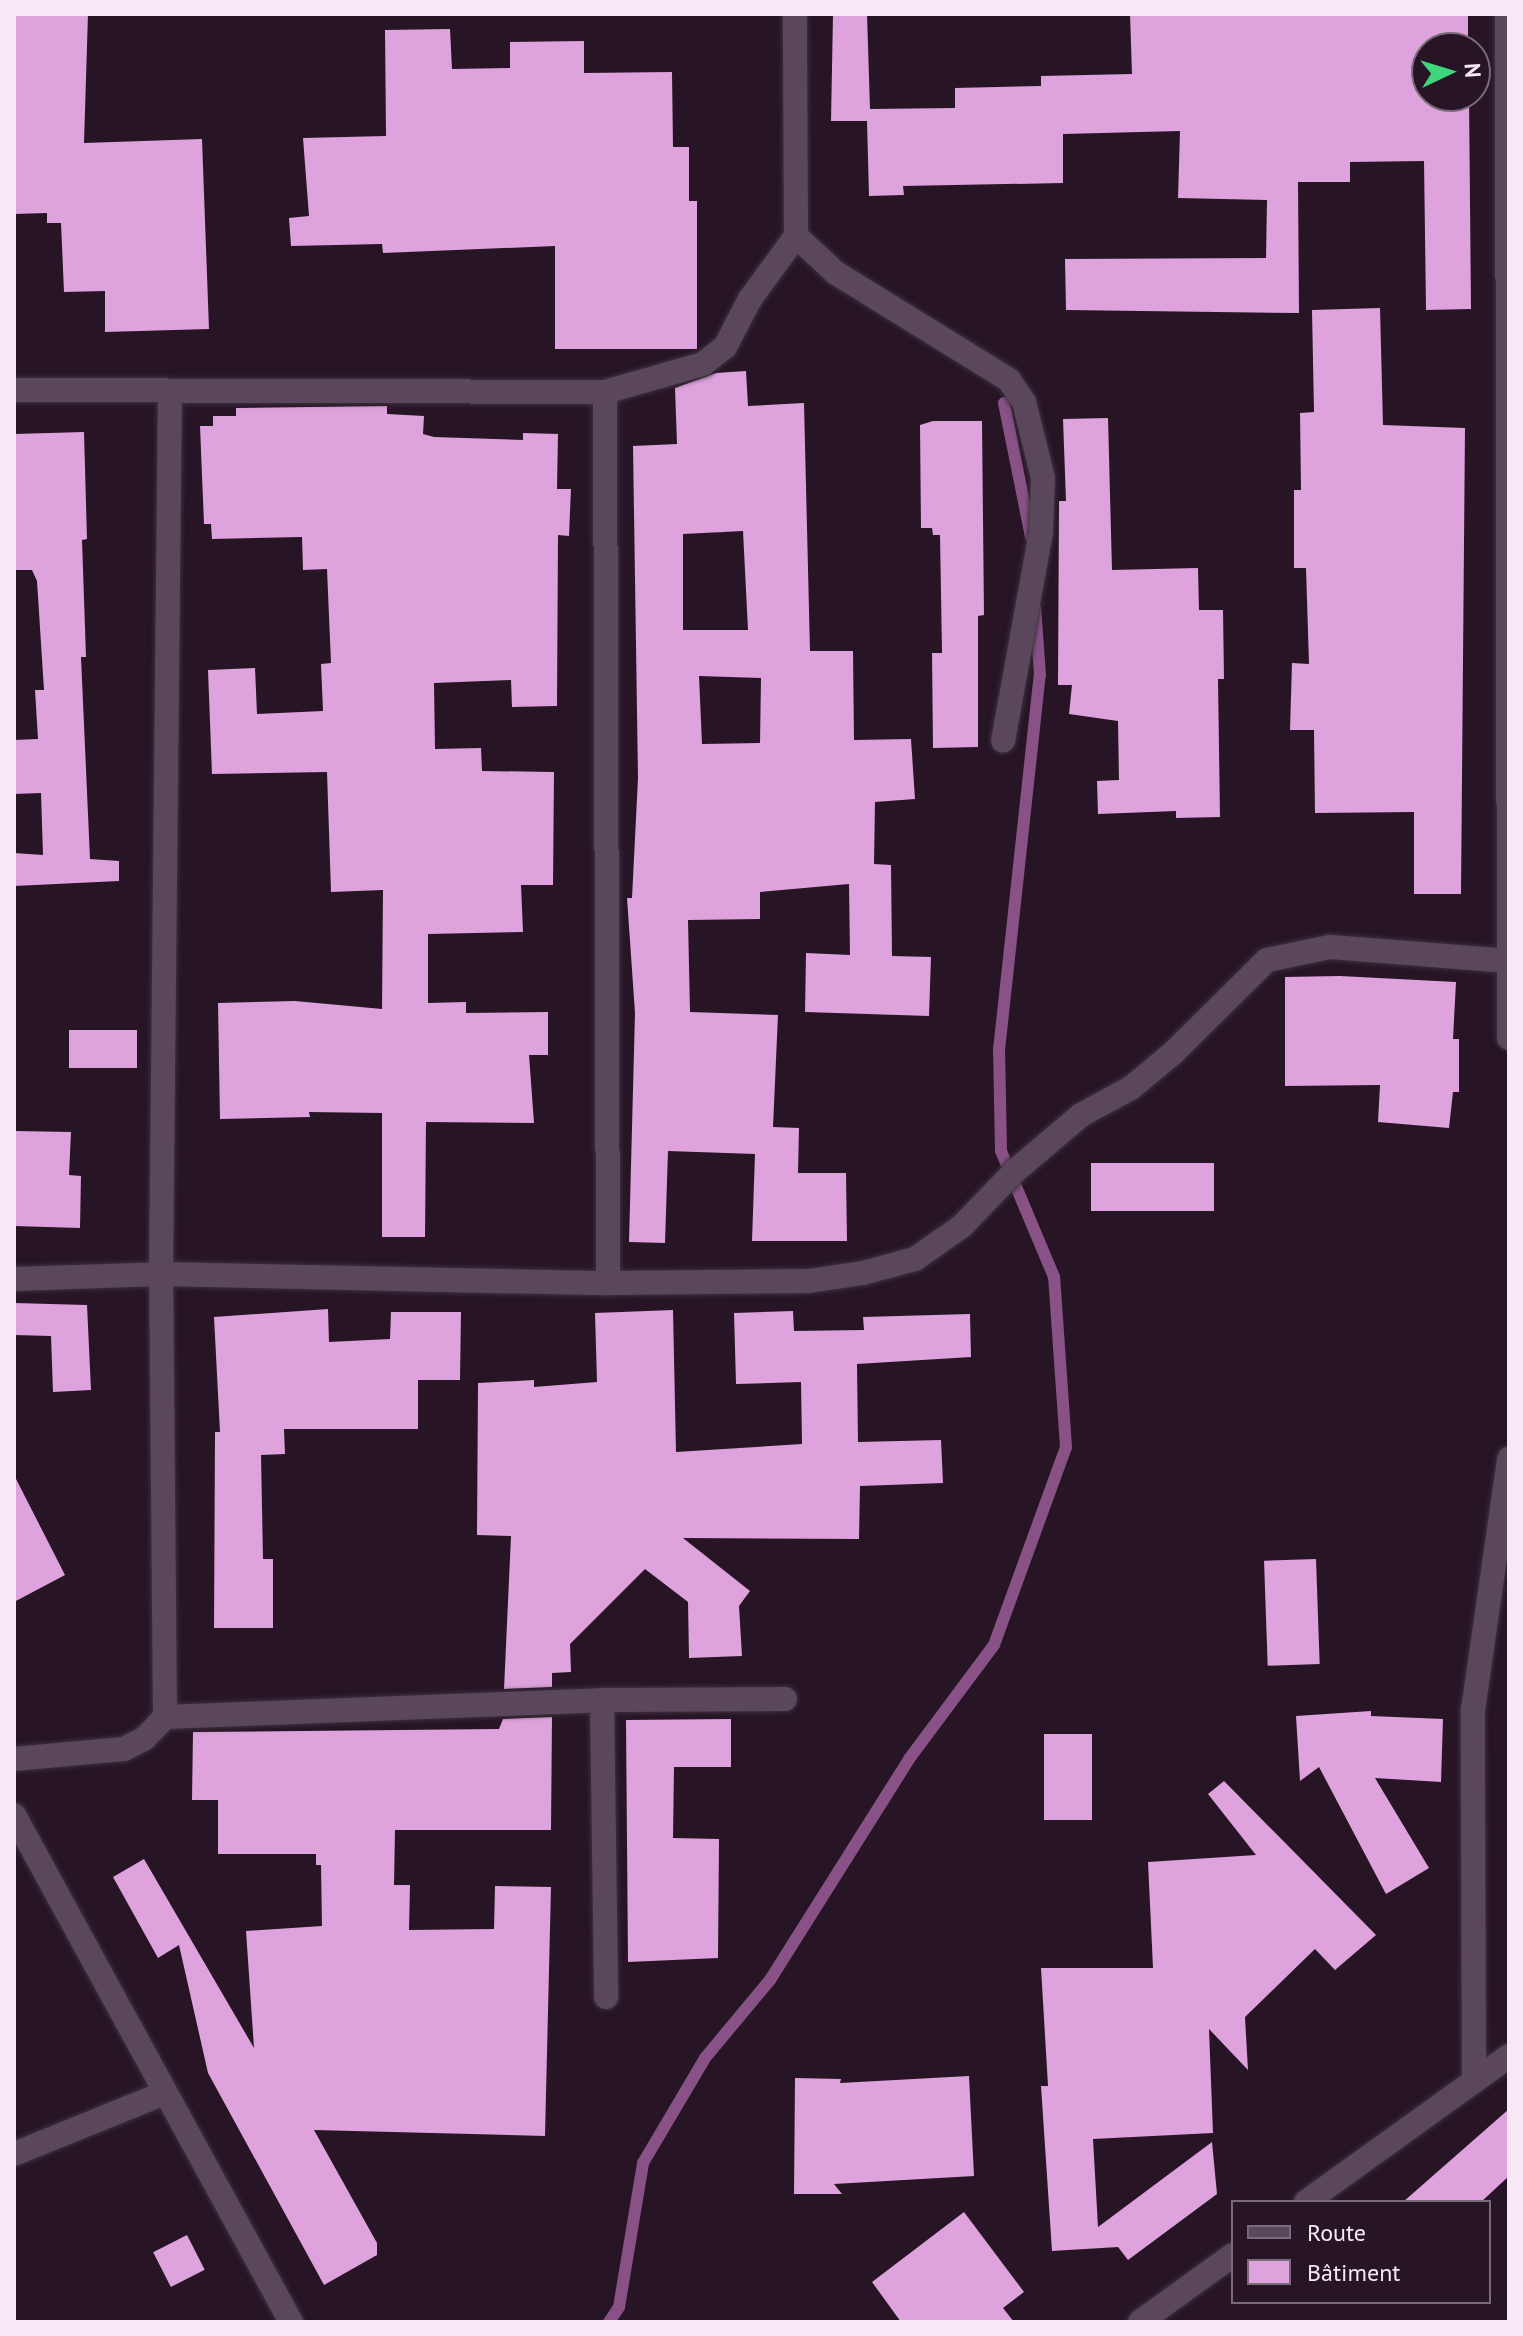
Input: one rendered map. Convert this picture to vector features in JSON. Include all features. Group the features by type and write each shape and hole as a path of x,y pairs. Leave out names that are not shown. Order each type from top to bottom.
{"street":[{"path":"14,390 605,392 703,364 725,347 750,299 796,236 795,14"},
{"path":"1507,14 1509,1038"},
{"path":"796,236 836,273 1009,380 1024,402 1043,478 1041,532 1003,741"},
{"path":"165,1717 161,1274 170,391"},
{"path":"605,392 608,1283"},
{"path":"14,1279 161,1274 608,1283 809,1281 915,1259 962,1226 1015,1171 1081,1115 1131,1088 1173,1053 1267,960 1330,947 1508,961"},
{"path":"1474,2081 1473,1710 1509,1459"},
{"path":"14,1759 124,1749 144,1739 165,1717 602,1700 785,1699"},
{"path":"602,1700 606,1997"},
{"path":"14,1815 291,2322"},
{"path":"1309,2200 1509,2056"},
{"path":"14,2154 164,2093"},
{"path":"1140,2322 1231,2256"}],"building":[{"path":"14,14 88,14 84,143 202,139 209,329 105,332 105,291 64,292 61,223 47,223 47,213 14,214"},
{"path":"833,14 867,14 870,109 955,108 955,88 1041,86 1041,76 1132,74 1130,14 1468,14 1468,32 1411,32 1411,112 1469,112 1471,309 1426,310 1424,161 1350,162 1350,182 1298,182 1299,313 1066,310 1065,259 1266,258 1267,200 1178,198 1180,131 1063,134 1063,183 903,186 904,195 869,196 867,121 831,121"},
{"path":"450,29 452,69 510,68 510,42 584,41 584,73 672,72 673,147 689,147 689,201 697,201 697,349 555,349 555,246 383,253 382,244 291,246 289,218 309,216 303,138 386,136 385,30"},
{"path":"1380,308 1383,425 1465,428 1461,894 1414,894 1414,812 1315,813 1314,730 1290,730 1292,663 1309,664 1306,568 1294,568 1294,490 1301,490 1300,413 1314,412 1312,310"},
{"path":"746,371 748,406 804,403 810,651 853,651 854,740 911,739 915,799 875,802 874,864 891,865 892,956 931,957 929,1016 805,1012 806,953 850,955 849,884 760,892 760,919 688,920 690,1012 778,1015 773,1127 799,1128 798,1173 846,1173 847,1241 752,1241 755,1154 668,1151 665,1243 629,1242 635,1013 627,898 632,898 638,778 633,446 677,444 675,388 716,373","holes":["743,531 748,630 683,630 683,534","699,676 761,678 760,743 702,744"]},
{"path":"387,406 387,414 424,416 423,434 434,437 523,440 523,433 558,434 557,489 571,489 569,536 558,535 557,706 512,707 511,680 434,683 435,749 481,748 482,771 554,772 553,885 521,885 523,932 428,934 428,1003 466,1002 466,1013 548,1012 548,1055 529,1055 534,1123 426,1122 425,1237 382,1237 382,1113 309,1112 310,1117 220,1119 218,1003 295,1001 382,1009 383,890 331,892 327,772 212,774 208,670 255,668 257,714 323,711 321,664 331,663 327,569 303,570 302,537 212,539 211,524 204,524 200,426 213,426 213,416 236,416 236,408"},
{"path":"1108,418 1112,570 1198,568 1199,610 1223,610 1224,679 1218,679 1220,817 1176,818 1176,811 1098,814 1097,781 1119,780 1118,721 1069,714 1072,685 1058,685 1059,501 1066,501 1063,419"},
{"path":"933,421 982,421 984,615 978,616 978,747 933,748 932,653 942,653 940,535 933,535 932,528 921,528 920,425"},
{"path":"84,432 87,539 82,540 86,657 81,657 90,859 119,861 119,881 14,886 14,853 43,855 41,793 14,794 14,740 38,739 35,690 44,690 37,581 32,570 14,570 14,434"},
{"path":"1340,976 1456,982 1453,1039 1459,1039 1459,1092 1453,1092 1449,1128 1378,1122 1380,1085 1285,1086 1285,977"},
{"path":"69,1030 137,1030 137,1068 69,1068"},
{"path":"15,1131 71,1132 69,1175 81,1176 80,1228 14,1226"},
{"path":"1091,1163 1214,1163 1214,1211 1091,1211"},
{"path":"14,1303 87,1305 91,1390 53,1392 51,1336 14,1335"},
{"path":"328,1309 329,1342 390,1339 391,1312 461,1312 460,1380 418,1380 418,1429 284,1429 285,1454 261,1455 263,1559 273,1559 273,1628 214,1628 215,1432 220,1432 214,1317"},
{"path":"673,1310 676,1452 802,1444 801,1382 736,1384 734,1313 793,1311 794,1331 864,1330 863,1317 970,1314 971,1357 857,1364 858,1442 941,1440 943,1483 860,1486 859,1539 683,1538 750,1591 739,1606 742,1656 689,1658 688,1602 645,1569 570,1644 571,1672 552,1673 552,1687 504,1689 511,1536 477,1535 478,1383 534,1380 534,1387 597,1382 595,1313"},
{"path":"14,1475 65,1575 14,1602"},
{"path":"1316,1559 1320,1664 1268,1666 1264,1561"},
{"path":"1371,1711 1371,1716 1443,1719 1441,1782 1375,1778 1429,1868 1386,1894 1319,1767 1300,1781 1296,1716"},
{"path":"552,1717 551,1830 395,1830 394,1885 410,1885 409,1930 494,1929 495,1886 551,1887 545,2136 314,2130 377,2243 377,2255 324,2285 208,2073 179,1945 158,1958 113,1877 144,1859 254,2048 246,1931 322,1926 321,1865 316,1865 316,1854 218,1854 218,1800 192,1800 193,1732 499,1729 503,1719"},
{"path":"731,1719 731,1767 674,1767 673,1838 719,1839 718,1958 628,1962 626,1720"},
{"path":"1044,1734 1092,1734 1092,1820 1044,1820"},
{"path":"1224,1781 1376,1935 1335,1970 1315,1949 1245,2017 1248,2070 1209,2029 1213,2133 1093,2139 1098,2227 1212,2142 1217,2194 1128,2260 1118,2247 1052,2251 1041,2086 1048,2086 1041,1968 1153,1968 1148,1862 1256,1855 1208,1794"},
{"path":"969,2076 974,2176 834,2184 842,2194 794,2194 795,2078 841,2079 840,2083"},
{"path":"1509,2109 1509,2176 1483,2200 1405,2200"},
{"path":"964,2212 1024,2292 1003,2308 1014,2322 901,2322 872,2282"},
{"path":"187,2235 205,2270 171,2287 153,2252"}],"waterway":[{"path":"1004,403 1031,537"},
{"path":"609,2322 619,2307 643,2163 705,2058 770,1980 909,1759 994,1645 1066,1447 1054,1277 1001,1151 999,1050 1040,675 1035,607"}]}
